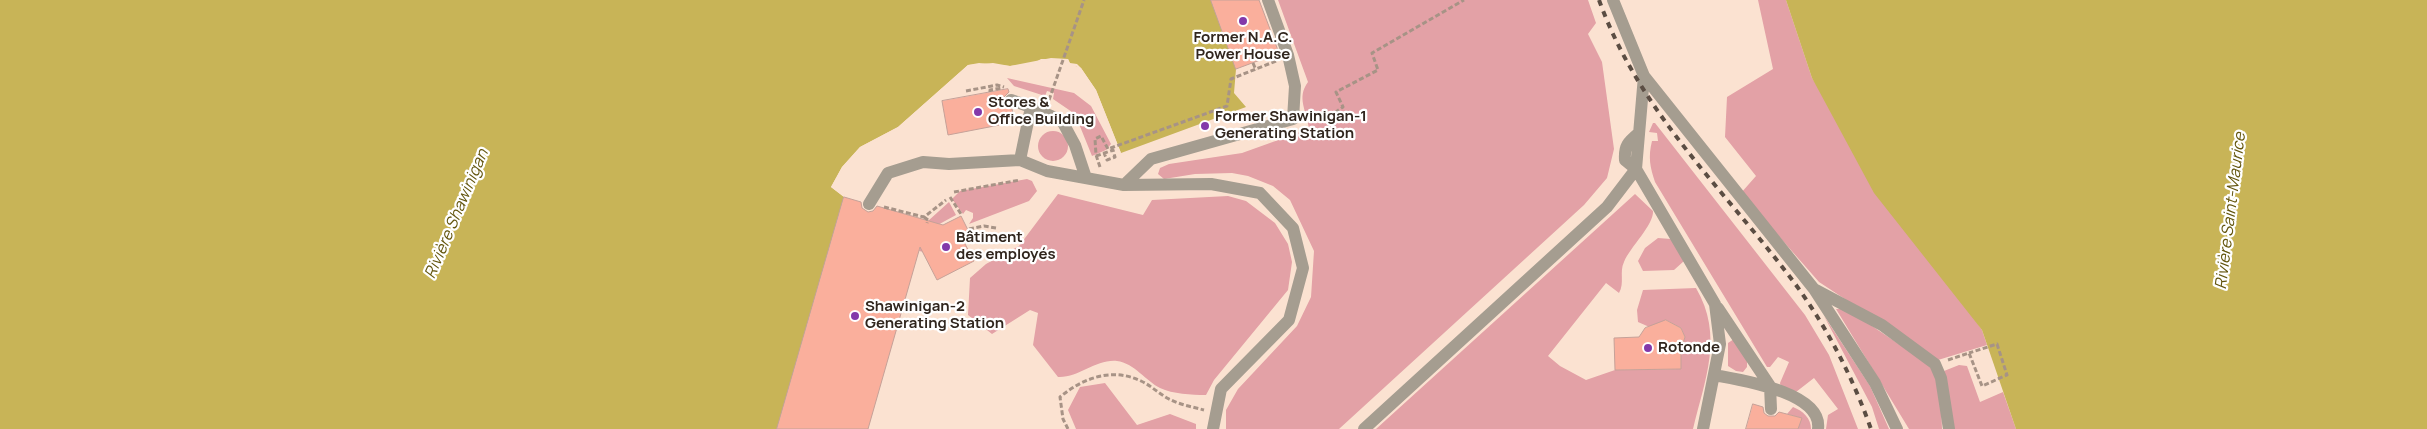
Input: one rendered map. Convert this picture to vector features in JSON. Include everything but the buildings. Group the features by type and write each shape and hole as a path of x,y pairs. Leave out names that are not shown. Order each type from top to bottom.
{"street":[{"path":"1124,185 1151,159 1293,118 1295,86 1288,55 1268,0"},
{"path":"1613,0 1644,76 1814,289 1875,383 1896,429"},
{"path":"1364,429 1607,207 1636,169 1644,76"},
{"path":"1010,93 1031,107 1062,121 1075,145 1086,178"},
{"path":"1020,160 1031,107"},
{"path":"875,205 888,173 923,162 948,164 1020,160 1047,171 1124,185 1211,184 1260,193 1293,228 1303,268 1289,320 1222,390 1213,429"},
{"path":"1636,169 1715,304 1770,386 1771,409"},
{"path":"1814,289 1882,325 1935,364 1941,378 1949,429"},
{"path":"1703,429 1720,344 1715,304"},
{"path":"1714,375 1770,386 1810,406 1819,425 1818,429"}],"path":[{"path":"1049,100 1084,0"},
{"path":"1308,118 1330,116 1343,107 1336,92 1378,70 1372,53 1464,0"},
{"path":"1101,170 1096,156 1095,139 1101,136 1108,149 1227,106 1231,79 1281,59"},
{"path":"1253,63 1256,70"},
{"path":"966,91 997,86 1010,93"},
{"path":"990,92 990,90 1002,88"},
{"path":"1096,156 1104,153 1113,151 1116,157 1107,160 1104,153"},
{"path":"954,192 1020,180"},
{"path":"950,197 960,214"},
{"path":"924,218 946,200"},
{"path":"875,205 924,218 928,220 927,224"},
{"path":"969,229 984,226 996,228"},
{"path":"1935,364 1969,353 1997,344 2007,375 1982,386 1969,353"},
{"path":"1068,429 1063,419 1060,398 1074,386 1097,377 1120,373 1141,381 1171,400 1216,413"}],"shaded area":[{"path":"1278,0 1588,0 1596,23 1588,34 1602,62 1614,149 1607,178 1584,205 1339,429 1226,429 1226,410 1238,389 1297,326 1311,297 1314,251 1290,200 1273,186 1248,176 1232,173 1195,174 1164,179 1158,174 1160,168 1169,164 1242,153 1309,129 1303,105 1303,94 1308,82"},
{"path":"1758,0 1786,0 1812,78 1982,330 1987,345 1938,360 1819,282 1741,193 1756,176 1725,137 1727,97 1773,69"},
{"path":"1007,78 1074,93 1091,106 1111,144 1106,150 1092,156 1075,114 1053,99 1054,93 1047,91 1045,96 1014,86"},
{"path":"1653,123 1655,123 1805,315 1829,355 1858,429 1826,429 1828,415 1838,409 1814,378 1796,392 1781,388 1780,383 1789,362 1778,357 1770,367 1767,367 1655,182 1650,152 1652,141 1658,141 1657,133 1649,132"},
{"path":"1053,131 1063,136 1068,146 1063,156 1053,161 1043,156 1038,146 1043,136"},
{"path":"1027,179 1032,181 1037,191 1029,201 969,224 973,218 973,213 966,210 963,214 952,199 960,191"},
{"path":"1058,194 1143,215 1152,200 1228,196 1246,201 1275,223 1288,244 1292,262 1288,290 1214,380 1206,395 1182,394 1165,390 1155,385 1129,365 1117,361 1102,363 1066,377 1058,377 1033,345 1038,313 1030,310 992,334 968,315 970,278 986,264 1019,246"},
{"path":"1635,194 1653,211 1650,223 1624,262 1622,285 1619,293 1606,283 1548,356 1560,366 1586,380 1615,370 1681,369 1679,352 1685,337 1681,328 1666,320 1654,329 1638,322 1637,310 1643,290 1696,288 1709,323 1711,341 1707,375 1693,429 1376,429"},
{"path":"949,202 956,215 934,227 924,252 919,251 928,221"},
{"path":"1658,238 1671,239 1684,261 1674,270 1643,271 1638,261 1645,248"},
{"path":"1836,309 1847,309 1931,366 1940,380 1942,429 1909,429"},
{"path":"1824,316 1870,386 1889,429 1879,429 1872,407"},
{"path":"1734,339 1747,360 1747,367 1743,372 1736,371 1728,366 1728,343"},
{"path":"1959,365 1967,366 1980,402 2003,392 2016,429 1954,429 1944,371"},
{"path":"1105,383 1137,425 1170,414 1196,424 1196,429 1076,429 1068,410 1080,387"},
{"path":"1793,407 1806,415 1810,421 1811,429 1798,429 1801,418 1787,414"}],"water":[{"name":"Rivière Shawinigan","path":"0,0 1211,0 1236,69 1234,93 1246,107 1121,153 1096,90 1081,68 1070,64 1068,59 1041,59 1034,63 1010,66 993,63 968,65 898,127 860,147 842,167 831,187 844,197 777,429 0,429"},
{"name":"Rivière Saint-Maurice","path":"1786,0 2427,0 2427,429 2016,429 1982,330 1874,193 1812,78"}],"pier":[{"path":"1051,58 1068,59 1070,63 1077,64 1081,68 1096,90 1121,153 1116,149 1094,91 1076,66 1069,66 1066,62 1051,60 1010,69 979,65 969,67 900,129 862,149 844,169 834,186 845,194 844,197 831,187 842,167 860,147 898,127 968,65 979,63 1010,66"}],"railway":[{"path":"1599,0 1616,41 1637,79 1661,115 1687,150 1769,250 1819,319 1848,373 1871,429"}],"place":[{"name":"Former N.A.C. Power House","path":"1243,21"},
{"name":"Stores & Office Building","path":"978,112"},
{"name":"Former Shawinigan-1 Generating Station","path":"1205,126"},
{"name":"Bâtiment des employés","path":"946,247"},
{"name":"Shawinigan-2 Generating Station","path":"855,316"},
{"name":"Rotonde","path":"1648,348"}]}
